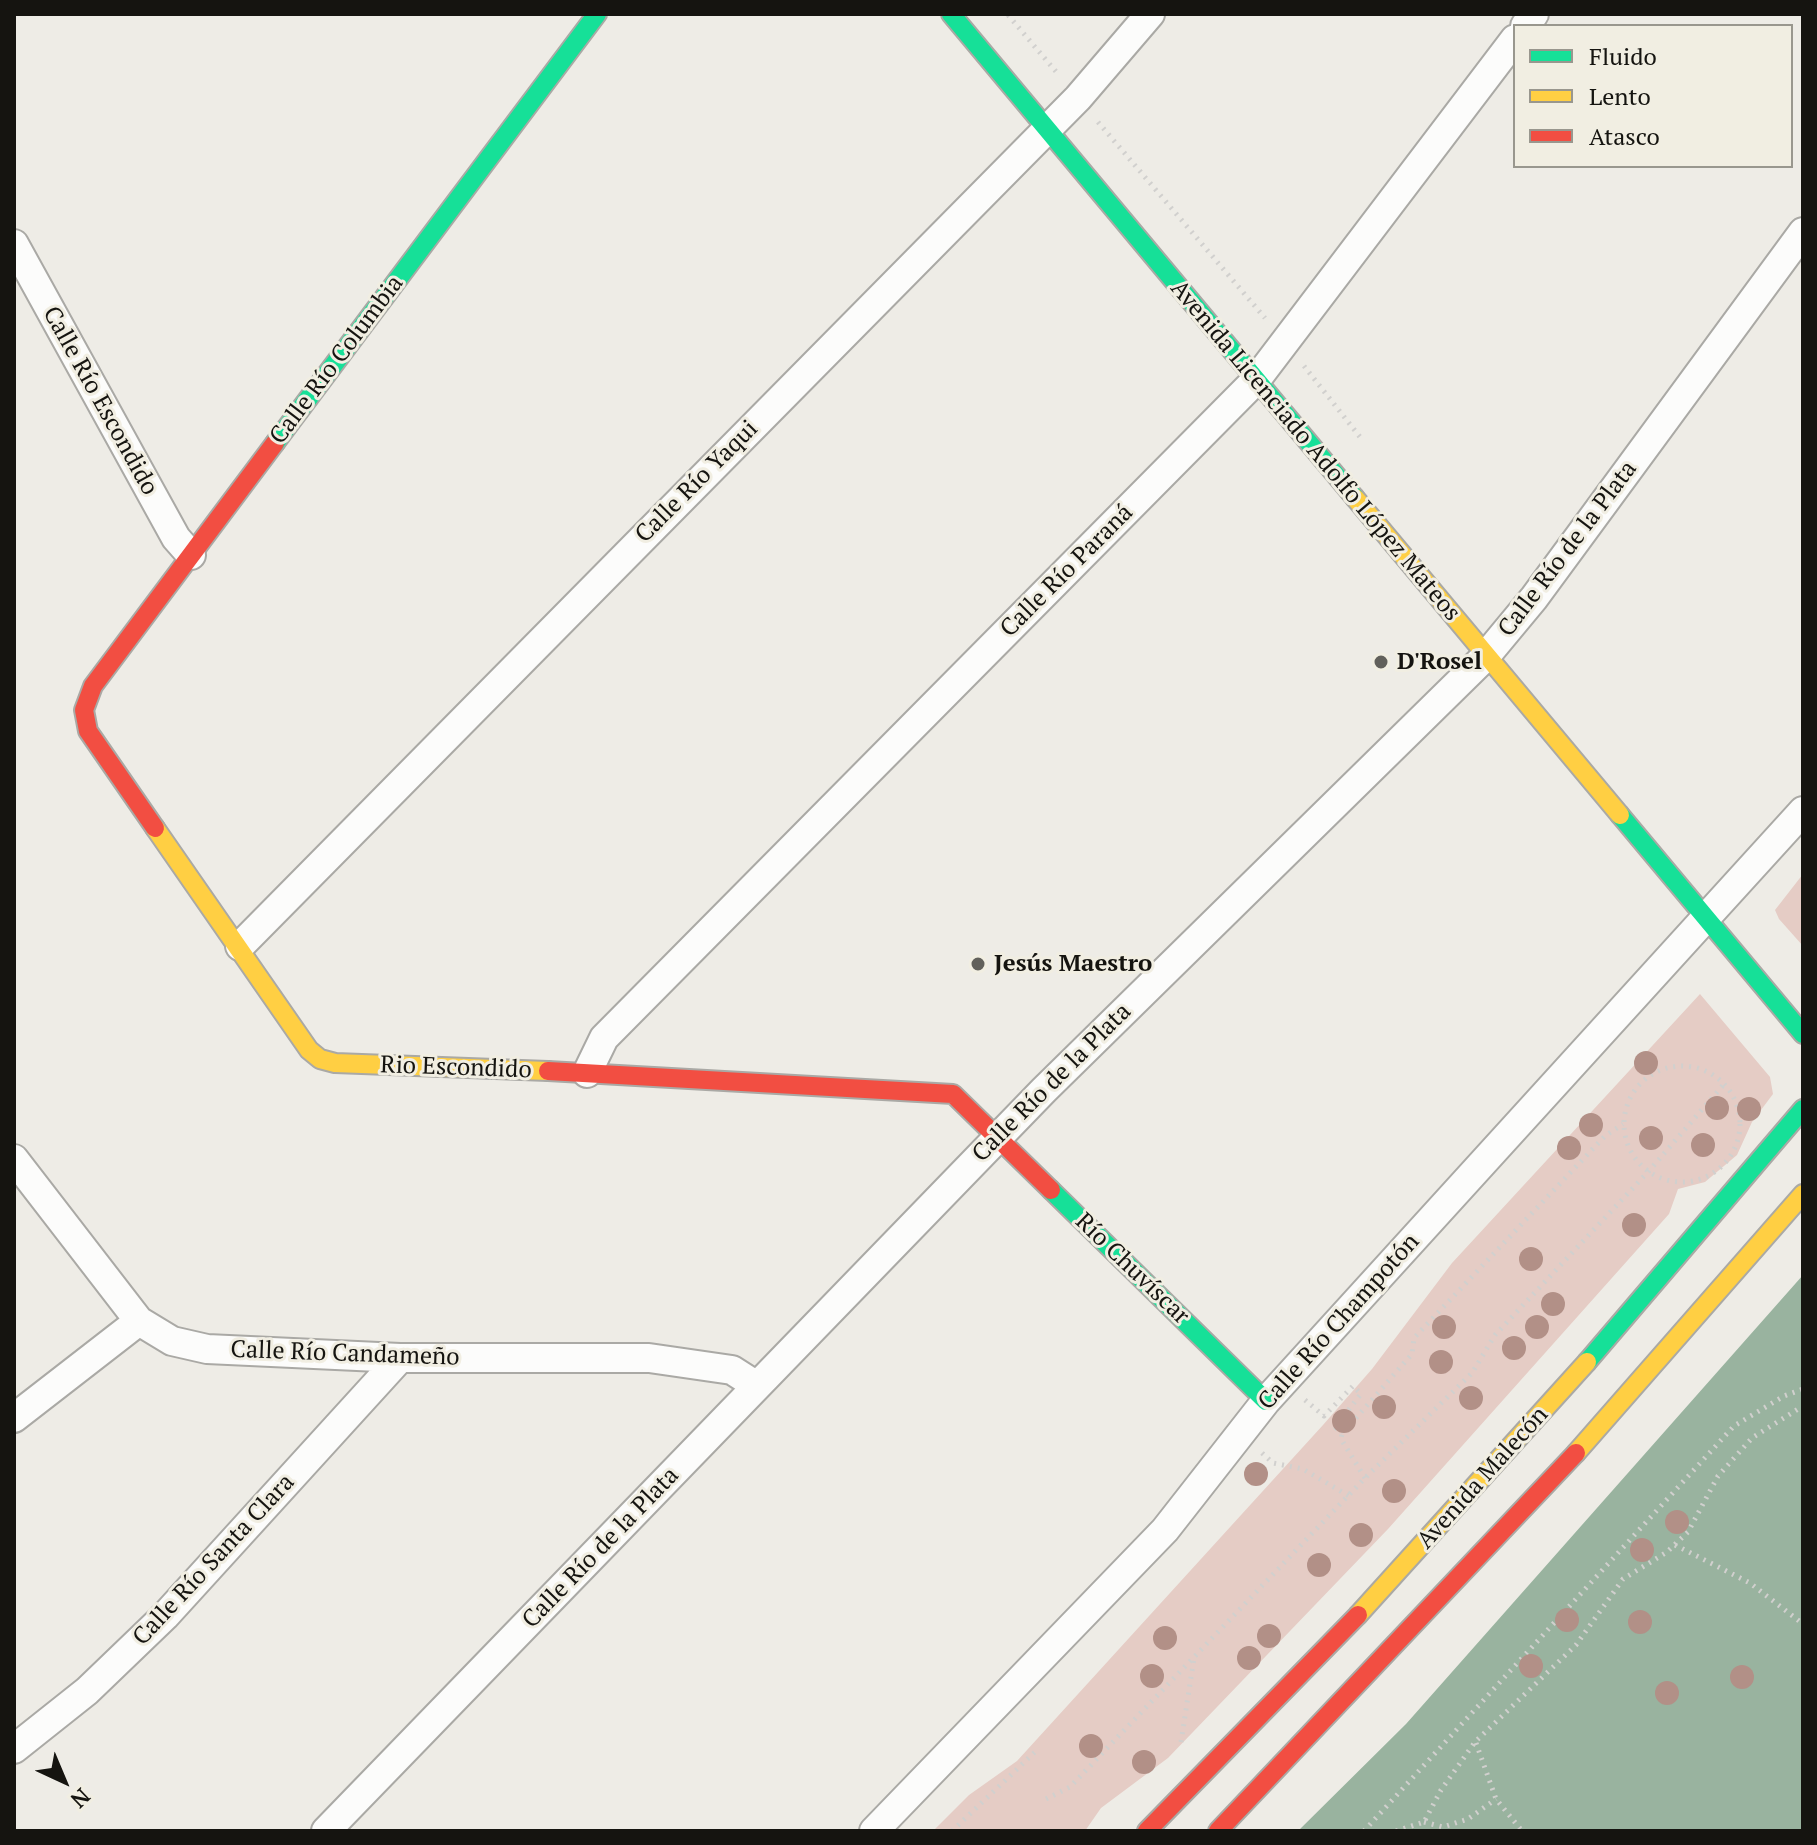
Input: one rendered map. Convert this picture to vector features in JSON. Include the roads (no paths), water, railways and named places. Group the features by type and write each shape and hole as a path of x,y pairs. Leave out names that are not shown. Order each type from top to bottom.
{"main road":[{"name":"Calle Río Columbia","path":"84,710 93,686 597,14"},
{"name":"Avenida Licenciado Adolfo López Mateos","path":"951,14 1803,1034"},
{"name":"Rio Escondido","path":"84,710 88,731 240,946 309,1050 320,1059 335,1063 587,1073 953,1094 998,1138"},
{"name":"Avenida Malecón","path":"1147,1831 1387,1584 1562,1391 1803,1109"},
{"name":"Río Chuvíscar","path":"998,1138 1274,1391"},
{"path":"1218,1831 1543,1491 1803,1194"}],"street":[{"name":"Calle Río Yaqui","path":"240,946 1046,129 1150,14"},
{"name":"Calle Río Paraná","path":"587,1073 604,1038 1256,380 1513,42"},
{"name":"Calle Río de la Plata","path":"326,1831 998,1138 1485,657 1534,598 1803,232"},
{"name":"Calle Río Escondido","path":"14,244 176,538 191,555"},
{"name":"Calle Río Champotón","path":"874,1831 1165,1530 1274,1391 1803,811"},
{"name":"Calle Río Candameño","path":"14,1159 139,1321 172,1341 207,1349 400,1358 649,1358 732,1370 757,1386"},
{"path":"14,1418 139,1321"},
{"name":"Calle Río Santa Clara","path":"14,1749 87,1691 165,1616 400,1358"}],"place":[{"name":"D'Rosel","path":"1381,662"},
{"name":"Jesús Maestro","path":"978,964"}]}
